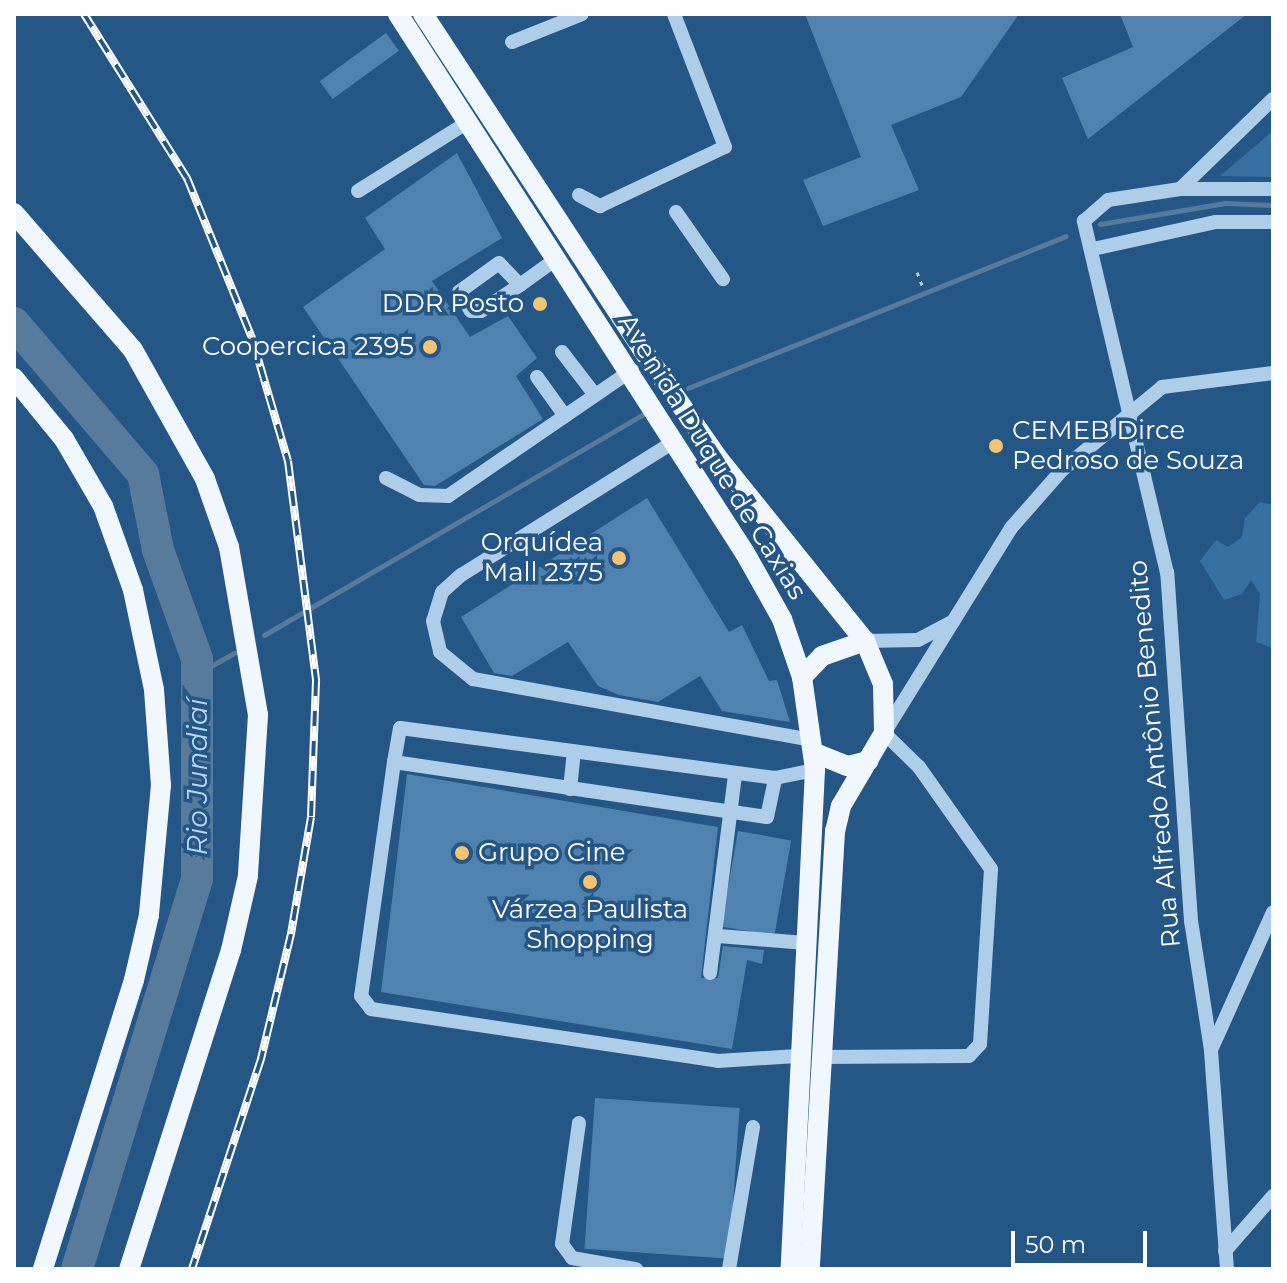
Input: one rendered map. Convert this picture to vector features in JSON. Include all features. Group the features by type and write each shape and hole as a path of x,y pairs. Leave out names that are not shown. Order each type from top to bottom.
{"main road":[{"name":"Avenida Duque de Caxias","path":"398,14 556,259 632,370 782,619 802,677 814,754 806,943 797,1056 791,1269"},
{"name":"Avenida Duque de Caxias","path":"423,14 717,457 865,641"},
{"path":"14,213 67,267 133,350 205,479 229,547 258,715 257,798 231,950 129,1269"},
{"path":"14,378 64,439 108,520 133,590 154,690 161,785 149,915 134,980 43,1269"},
{"path":"802,677 822,656 865,641 883,684 884,733 835,831 819,1057 810,1269"},
{"path":"814,754 848,766 868,761"}],"street":[{"path":"512,42 582,14"},
{"path":"579,195 600,206 725,147 674,14"},
{"path":"1180,189 1273,99"},
{"path":"358,191 468,122"},
{"name":"Rua Alfredo Antônio Benedito","path":"1225,1251 1211,1050 1191,921 1167,573 1084,221 1093,206 1180,189 1273,189"},
{"path":"676,212 723,279"},
{"path":"1093,249 1216,222 1273,222"},
{"path":"520,285 556,259"},
{"path":"562,352 595,395"},
{"path":"386,478 419,495 448,496 632,370"},
{"path":"819,1057 969,1056 980,1044 991,869 919,767 884,733 1011,528 1130,408 1162,387 1273,373"},
{"path":"537,377 565,416"},
{"path":"675,441 461,575 442,592 433,621 440,652 473,679 814,754"},
{"path":"865,641 918,640 953,621"},
{"path":"797,1056 718,1061 364,1004 400,728 775,778 814,754"},
{"path":"570,789 574,753"},
{"path":"394,762 769,816 775,778"},
{"path":"710,973 718,936 735,775"},
{"path":"1211,1050 1273,912"},
{"path":"718,936 806,943"},
{"path":"579,1123 562,1244 572,1258 636,1269"},
{"path":"729,1269 753,1127"},
{"path":"1227,1269 1225,1251 1273,1196"}],"path":[{"path":"917,272 924,290"}],"shaded area":[{"path":"1273,131 1273,177 1220,176"},
{"path":"1260,502 1273,505 1273,648 1256,642 1260,594 1251,580 1242,594 1224,600 1200,561 1216,540 1228,547 1242,537 1245,518"}],"building":[{"path":"805,14 1019,14 961,97 891,125 919,190 823,226 803,180 861,157"},
{"path":"1120,14 1247,14 1088,139 1062,78 1133,47"},
{"path":"386,33 399,51 333,99 320,81"},
{"name":"Coopercica 2395","path":"457,153 502,238 432,281 470,337 508,316 537,358 516,376 543,419 435,486 424,485 303,307 385,249 365,218"},
{"name":"Orquídea Mall 2375","path":"647,498 729,632 742,625 769,681 777,680 790,722 722,711 700,676 658,702 619,695 598,686 568,642 512,676 494,673 461,617"},
{"name":"Várzea Paulista Shopping","path":"407,774 718,827 701,978 718,978 723,946 764,950 762,964 747,960 732,1049 381,992"},
{"path":"738,831 791,840 774,936 721,927"},
{"path":"595,1098 740,1108 729,1259 584,1249"}],"waterway":[{"path":"1100,224 1225,203 1273,205"},
{"path":"688,388 1066,236"},
{"name":"Rio Jundiaí","path":"14,323 143,474 158,550 197,659 197,879 77,1269"},
{"path":"264,635 643,414"},
{"path":"197,674 234,653"}],"railway":[{"path":"84,14 187,178 252,338 288,461 316,681 311,817 291,934 261,1059 192,1269"}],"place":[{"name":"DDR Posto","path":"540,304"},
{"name":"Coopercica 2395","path":"430,347"},
{"name":"CEMEB Dirce Pedroso de Souza","path":"996,446"},
{"name":"Orquídea Mall 2375","path":"619,558"},
{"name":"Grupo Cine","path":"462,853"},
{"name":"Várzea Paulista Shopping","path":"590,882"}]}
